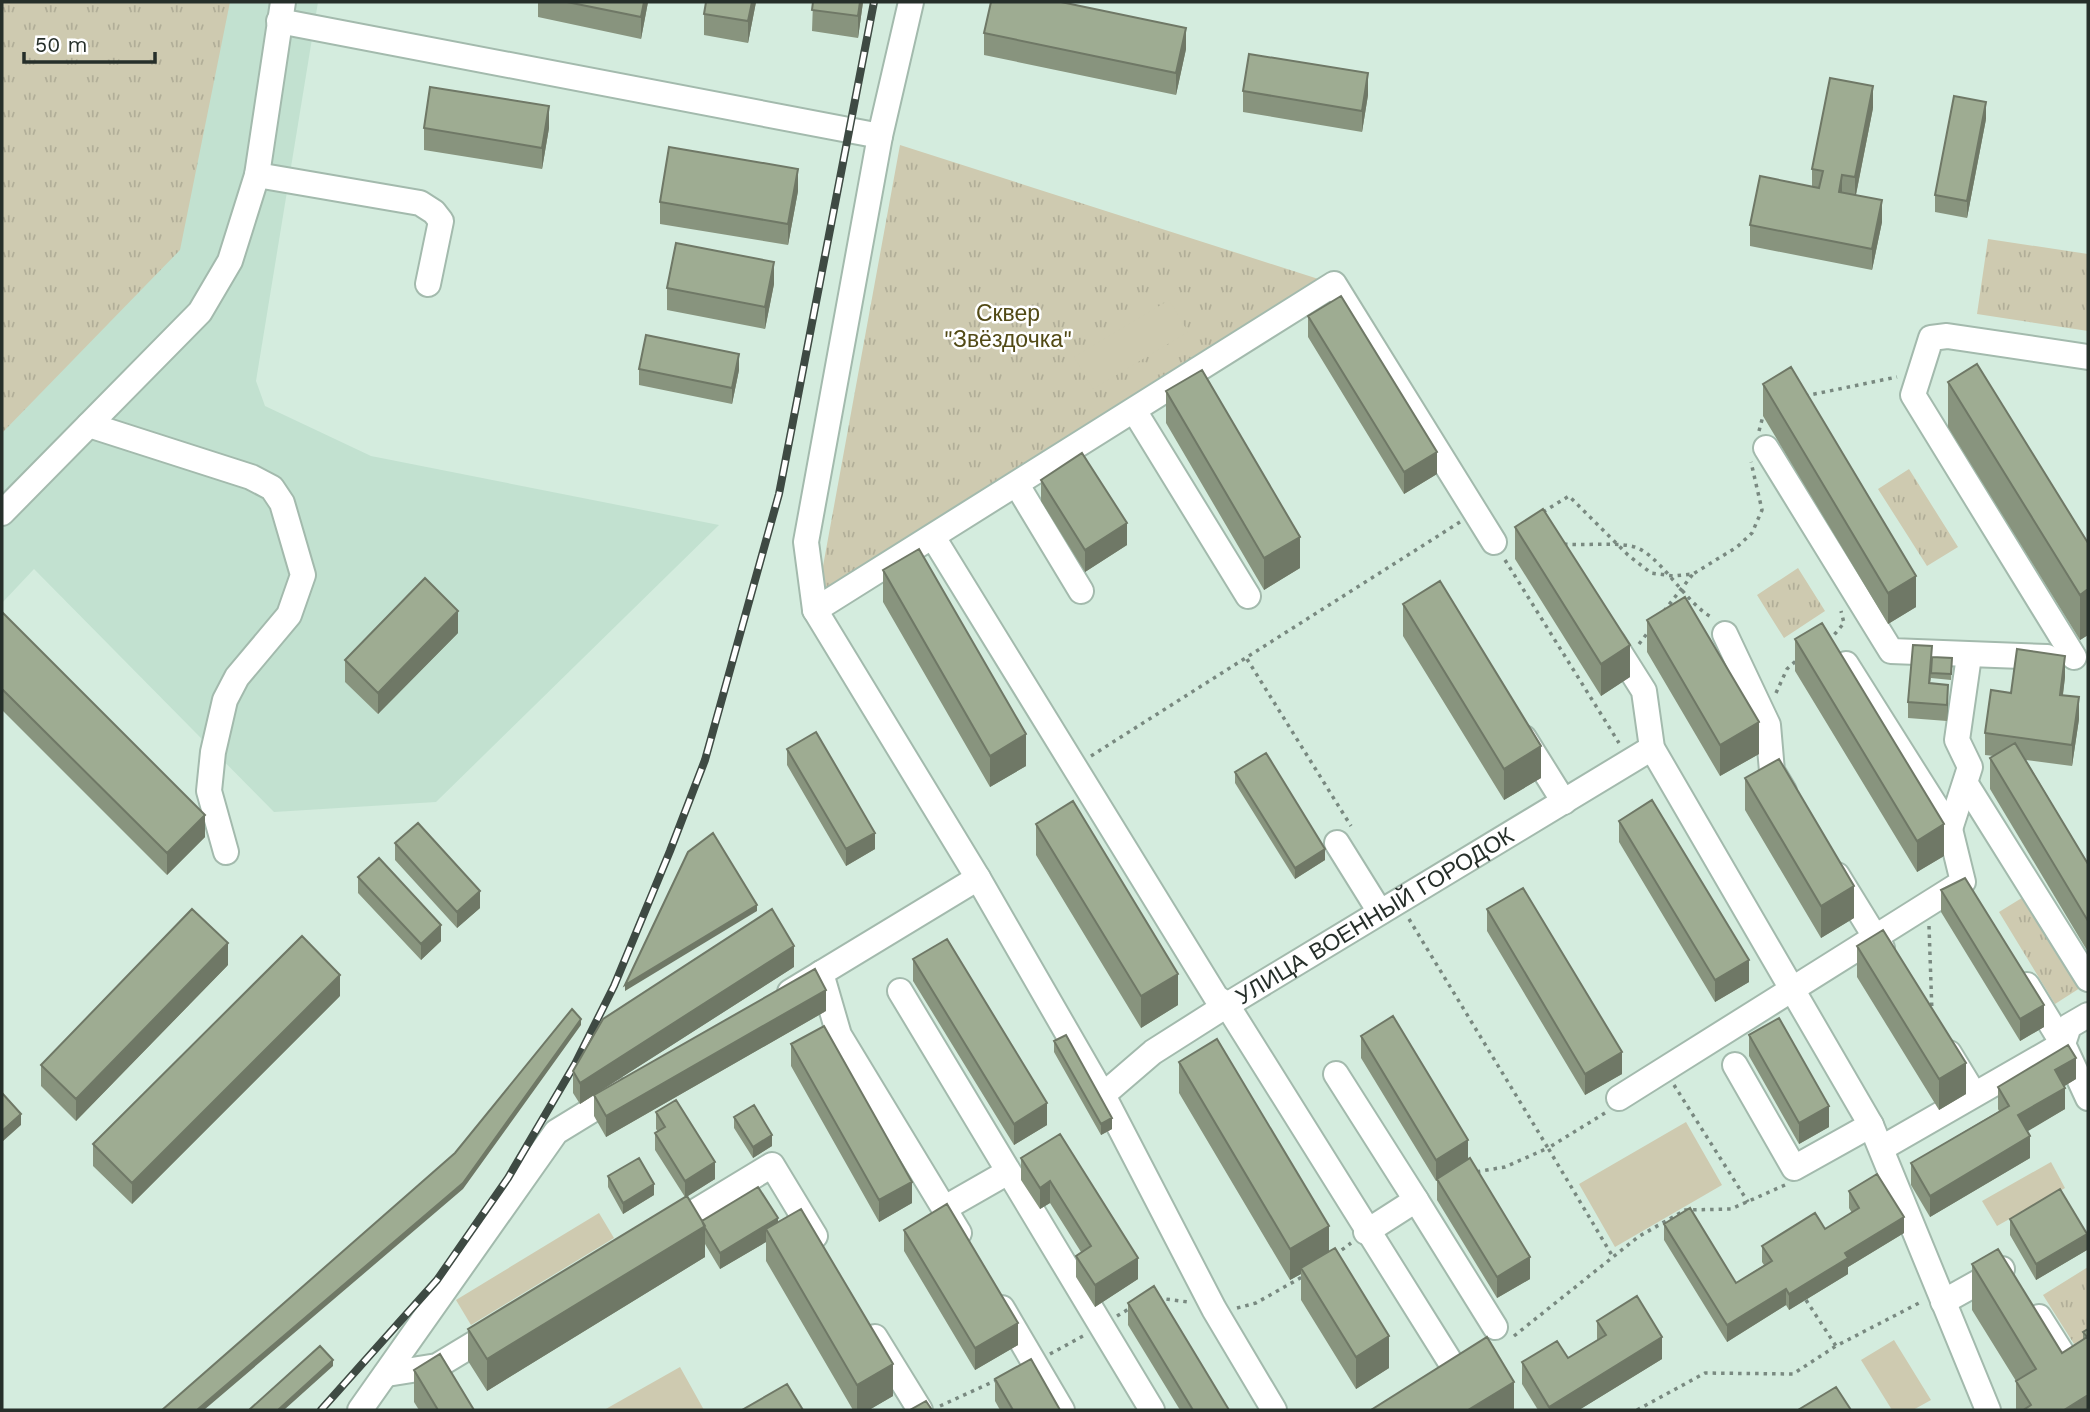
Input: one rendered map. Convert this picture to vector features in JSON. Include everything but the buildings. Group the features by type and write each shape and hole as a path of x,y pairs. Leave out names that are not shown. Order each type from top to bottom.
{"street":[{"path":"911,2 880,136 806,542 815,610 978,878 1103,1095 1214,1309 1274,1410"},
{"path":"2,513 200,312 230,261 257,175 281,12 880,136"},
{"path":"257,175 421,203 435,212 441,221 428,284"},
{"path":"815,610 1135,412 1334,284 1494,542"},
{"path":"2081,655 1913,395 1931,338 1947,336 2088,357"},
{"path":"1135,412 1248,596"},
{"path":"89,425 251,477 272,488 282,503 303,575 289,615 237,677 225,701 213,752 209,792 226,852"},
{"path":"1759,447 1891,651 1969,656 2081,655"},
{"path":"1017,485 1081,591"},
{"path":"933,537 1216,997 1227,1004 1455,1373"},
{"path":"1598,619 1644,691 1652,748 1871,1125 1882,1148 1932,1302 1988,1410"},
{"path":"1725,634 1768,725 1772,771 1794,807"},
{"path":"1950,829 1970,767 1956,740 1969,656"},
{"path":"1616,1103 1874,936 1968,890 1950,829 1846,664"},
{"path":"1508,713 1564,802"},
{"name":"УЛИЦА ВОЕННЫЙ ГОРОДОК","path":"1103,1095 1153,1052 1227,1004 1652,748"},
{"path":"1966,784 2088,979"},
{"path":"1337,844 1380,912"},
{"path":"1823,854 1892,963"},
{"path":"775,1000 978,878"},
{"path":"2014,965 2085,1083"},
{"path":"821,973 839,1035 972,1256"},
{"path":"900,991 1152,1410"},
{"path":"1882,1148 2063,1044 2069,1026 2088,1015"},
{"path":"1933,1026 1974,1094"},
{"path":"1735,1065 1794,1168 1871,1125"},
{"path":"1336,1074 1500,1335"},
{"path":"360,1410 556,1132 648,1077"},
{"path":"653,1237 772,1165 828,1258"},
{"path":"945,1208 1008,1172"},
{"path":"1366,1231 1416,1200"},
{"path":"1932,1302 2007,1267 2070,1366 2088,1356"},
{"path":"993,1292 1062,1410"},
{"path":"387,1374 438,1366 521,1315"},
{"path":"864,1317 920,1410"},
{"path":"438,1366 451,1388"}],"path":[{"path":"1804,396 1902,376"},
{"path":"1657,620 1693,573 1737,547 1752,533 1762,510 1750,465 1759,447 1763,416 1773,410"},
{"path":"1537,516 1569,496 1618,545 1651,573 1693,573"},
{"path":"1074,766 1476,512"},
{"path":"1494,542 1624,751"},
{"path":"1555,542 1633,546 1649,556 1701,612 1714,619 1725,634"},
{"path":"1825,645 1844,623 1841,611"},
{"path":"1634,675 1634,650 1650,630"},
{"path":"1768,725 1770,708 1782,677 1799,657"},
{"path":"1929,923 1933,1026"},
{"path":"1667,1074 1748,1202"},
{"path":"1472,1172 1505,1167 1548,1148 1616,1103"},
{"path":"1548,1148 1613,1257"},
{"path":"1500,1335 1638,1237 1685,1210 1731,1209 1798,1180"},
{"path":"1329,1259 1366,1231"},
{"path":"1149,1299 1170,1298 1214,1309 1230,1310 1256,1303 1310,1272"},
{"path":"1806,1300 1836,1346"},
{"path":"1101,1326 1140,1302"},
{"path":"1637,1410 1706,1373 1793,1374 1836,1346 1932,1302"}],"shaded area":[{"path":"2,2 318,2 256,381 265,406 371,456 719,525 436,802 274,812 34,569 2,603"}],"green space":[{"path":"2,2 230,2 180,250 2,433"},
{"name":"Сквер \"Звёздочка\"","path":"900,145 1334,284 815,610"},
{"path":"1988,239 2088,254 2088,331 1977,314"},
{"path":"1169,300 1188,332 1093,389 1074,357"},
{"path":"1909,469 1958,547 1927,566 1878,489"},
{"path":"1798,568 1825,611 1784,638 1757,595"},
{"path":"2025,896 2080,988 2055,1004 1999,912"},
{"path":"1686,1122 1722,1185 1615,1247 1579,1184"},
{"path":"2051,1162 2065,1188 1997,1226 1982,1201"},
{"path":"599,1213 614,1238 471,1325 456,1300"},
{"path":"2088,1267 2088,1336 2074,1344 2043,1295"},
{"path":"1894,1340 1931,1400 1913,1410 1892,1410 1861,1360"},
{"path":"680,1367 704,1410 604,1410"}],"railway":[{"path":"321,1410 437,1280 508,1178 575,1064 614,986 670,851 705,760 779,494 874,2"}]}
